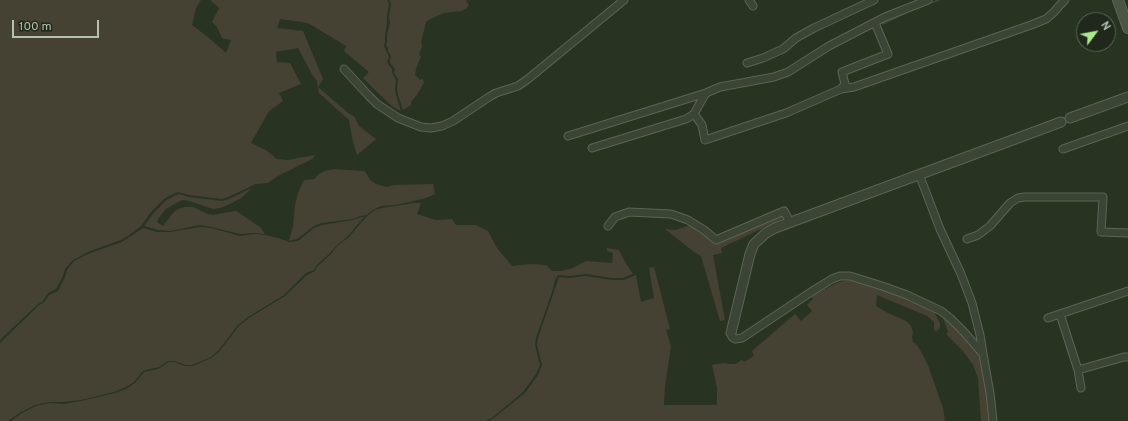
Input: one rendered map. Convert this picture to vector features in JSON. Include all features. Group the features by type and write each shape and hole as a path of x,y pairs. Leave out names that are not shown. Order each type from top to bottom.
{"main road":[{"path":"1118,0 1128,28"}],"street":[{"path":"344,69 377,104 398,118 421,127 431,128 442,126 453,121 492,95 518,86 624,0"},
{"path":"747,63 783,49 796,38 814,28 874,0"},
{"path":"568,136 706,93 720,87 774,77 788,72 829,46 875,22 928,0"},
{"path":"694,114 702,125 705,140 786,113 841,89 854,87 1031,25 1046,19 1065,0"},
{"path":"841,89 845,84 842,72 888,54 875,22"},
{"path":"592,148 674,124 686,119 694,114 706,93"},
{"path":"1070,118 1128,97"},
{"path":"982,354 964,332 950,318 941,312 907,295 875,283 850,276 832,278 742,338 735,339 732,337 731,333 750,254 754,244 766,233 790,222 1061,122"},
{"path":"1062,150 1128,126"},
{"path":"919,174 940,229 970,296 980,335 982,354 990,393 993,421"},
{"path":"967,239 978,235 990,226 1010,203 1018,198 1025,197 1104,196 1101,232 1128,233"},
{"path":"608,226 615,217 629,212 671,214 688,220 716,240 784,211 790,222"},
{"path":"1048,318 1128,291"},
{"path":"1060,314 1078,370 1081,388"},
{"path":"1078,370 1128,357"}],"shaded area":[{"path":"0,0 201,0 196,8 192,25 226,53 231,40 222,38 217,27 212,22 219,8 210,0 388,0 389,5 384,46 389,57 387,62 392,69 392,73 396,80 395,89 401,111 393,107 363,78 369,72 344,51 346,46 308,23 280,19 277,28 303,31 323,79 318,87 317,81 298,48 276,52 277,62 290,63 301,84 279,93 283,101 269,111 251,143 266,150 277,159 288,160 315,155 312,159 278,176 268,183 256,184 222,199 189,195 178,192 169,196 151,212 141,226 128,236 90,251 73,260 65,269 56,289 48,293 43,301 0,340"},
{"path":"390,0 466,0 469,5 466,9 461,11 444,13 426,22 419,55 421,56 415,75 420,80 423,79 424,83 411,102 411,105 403,110 397,89 398,79 394,73 395,69 390,63 391,56 386,45 390,23"},
{"path":"318,87 348,113 354,116 359,126 376,139 357,155 349,120 319,93"},
{"path":"334,169 365,171 370,180 376,184 387,187 394,185 433,184 435,194 426,198 405,203 381,206 366,215 353,219 322,223 314,226 297,239 289,241 293,226 295,205 303,182 305,180 314,179 325,171"},
{"path":"252,188 241,198 220,208 213,209 183,200 166,209 157,222 163,226 173,213 178,209 185,207 193,207 213,215 236,211 260,227 265,234 240,234 200,225 170,231 158,230 144,226 165,201 179,194 189,197 222,201"},
{"path":"421,203 417,214 436,220 452,219 456,225 476,225 488,231 497,248 512,266 531,264 546,265 552,271 561,271 573,268 586,261 612,263 613,253 607,251 607,248 619,250 633,274 623,278 611,278 586,274 569,276 558,275 536,338 535,345 540,365 536,374 523,392 492,418 486,421 11,421 22,413 36,406 50,403 64,404 81,401 126,389 135,383 144,372 158,369 169,362 174,362 185,366 193,366 211,358 219,352 239,326 249,318 285,296 307,275 315,271 338,245 348,238 367,216 375,210 382,208"},
{"path":"783,214 784,218 721,248 722,253 713,255 725,320 720,321 701,256 665,229 675,230 691,225 715,242"},
{"path":"364,217 347,237 316,266 314,270 306,273 284,295 248,317 238,325 218,351 211,357 192,365 168,361 159,367 143,371 134,382 114,392 81,400 50,402 35,405 8,421 0,421 0,343 44,302 49,295 58,291 67,270 74,261 90,253 122,242 143,228 157,232 170,232 200,227 211,228 240,236 255,234 265,235 289,242 298,241 314,228 322,225 353,220"},
{"path":"654,267 670,329 666,330 671,346 665,386 664,405 717,405 717,388 712,365 724,363 735,364 742,360 744,362 754,356 752,351 795,314 801,321 812,311 807,305 813,299 811,296 837,283 848,280 900,294 930,308 935,313 940,324 940,328 937,331 934,330 934,322 927,316 877,295 876,306 906,321 911,326 913,332 913,342 917,345 929,368 943,408 945,421 490,421 525,393 538,375 542,365 537,345 538,338 559,277 569,278 586,276 611,280 624,280 636,275 641,302 654,298 649,268"},
{"path":"941,314 979,355 988,394 990,421 981,421 978,378 973,365 963,351 946,334 948,332"}],"waterway":[{"path":"921,6 939,0"},
{"path":"883,24 907,12"}]}
